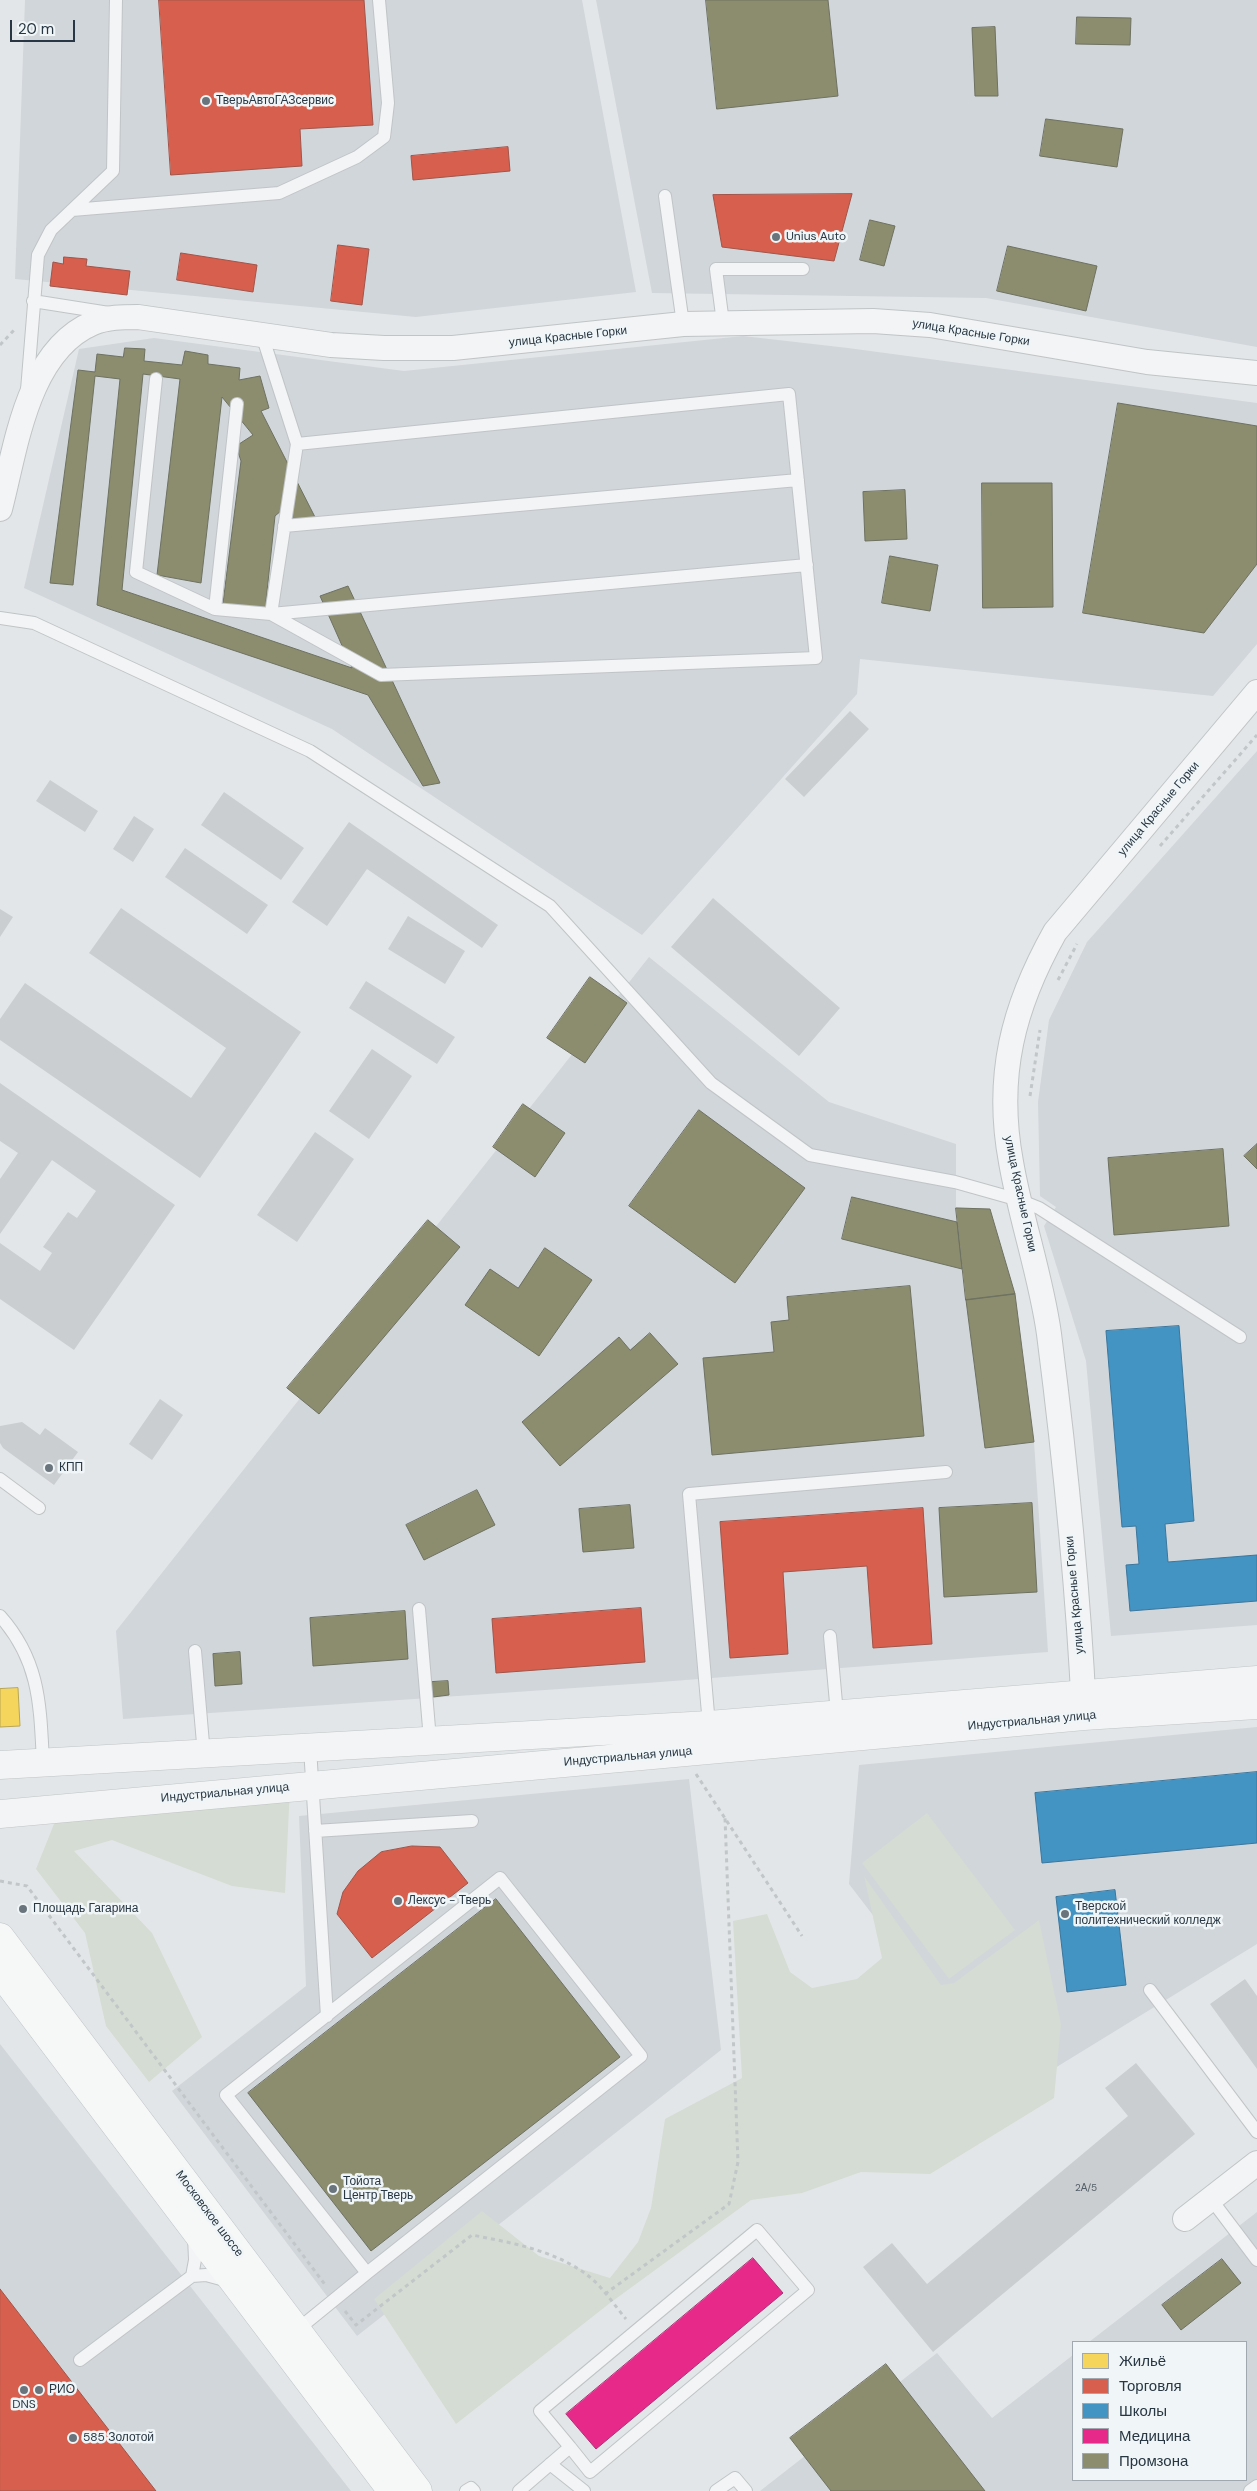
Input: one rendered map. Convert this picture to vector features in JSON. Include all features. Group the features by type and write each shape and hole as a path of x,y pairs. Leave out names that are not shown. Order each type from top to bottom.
{"main road":[{"name":"Московское шоссе","path":"0,1937 418,2491"},
{"name":"Московское шоссе","path":"0,1972 392,2491"}],"street":[{"name":"улица Красные Горки","path":"0,509 26,410 39,377 54,353 74,333 94,322 116,317 138,317 331,345 453,348 683,324 873,321 930,325 1147,362 1257,373"},
{"name":"улица Красные Горки","path":"1084,1705 1062,1435 1047,1319 1011,1162 1006,1122 1006,1082 1011,1043 1021,1004 1036,967 1056,932 1257,692"},
{"name":"Индустриальная улица","path":"0,1814 312,1785 1084,1705 1257,1680"},
{"name":"Индустриальная улица","path":"0,1764 204,1755 430,1740 709,1725 837,1714 1084,1705 1257,1705"},
{"path":"1185,2219 1257,2163"}],"lane":[{"path":"26,410 38,255 51,230 113,170 116,0"},
{"path":"72,210 279,192 357,157 384,137 388,103 380,0"},
{"path":"665,196 683,324"},
{"path":"723,323 716,269 803,269"},
{"path":"33,301 138,317"},
{"path":"262,335 297,444 271,614"},
{"path":"156,379 136,572 215,609 271,614 807,565"},
{"path":"271,614 381,675 816,658 789,394 297,444"},
{"path":"215,609 237,404"},
{"path":"284,526 798,480"},
{"path":"0,618 34,623 310,751 550,906 711,1083 810,1155 955,1182 1019,1200 1038,1208 1240,1338"},
{"path":"709,1725 689,1494 946,1472"},
{"path":"0,1479 39,1508"},
{"path":"419,1609 430,1740"},
{"path":"0,1616 14,1631 29,1659 37,1684 43,1762"},
{"path":"830,1636 837,1714"},
{"path":"195,1652 204,1755"},
{"path":"310,1748 327,2016"},
{"path":"315,1831 472,1821"},
{"path":"297,2330 642,2056 500,1878 226,2095 367,2273"},
{"path":"1150,1990 1257,2132"},
{"path":"1211,2199 1257,2260"},
{"path":"192,2276 196,2245 193,2227"},
{"path":"757,2230 808,2290 590,2472 570,2448 540,2412 757,2230"},
{"path":"80,2360 192,2276 206,2275 234,2282"},
{"path":"518,2491 570,2448"},
{"path":"550,2464 584,2491"},
{"path":"716,2491 735,2478 746,2491"},
{"path":"1250,2491 1257,2486"},
{"path":"466,2491 471,2488 474,2491"}],"path":[{"path":"0,345 14,330"},
{"path":"1159,846 1257,735"},
{"path":"1055,987 1081,936"},
{"path":"1029,1105 1041,1022"},
{"path":"693,1769 802,1936"},
{"path":"605,2294 729,2204 738,2162 725,1818"},
{"path":"0,1881 27,1886"}],"shaded area":[{"path":"25,0 582,0 636,292 416,317 15,279"},
{"path":"596,0 1257,0 1257,347 986,298 652,293"},
{"path":"743,336 848,348 1257,403 1257,644 1213,696 860,659 857,694 642,935 332,729 24,588 79,349 154,338 404,371"},
{"path":"1257,751 1257,1625 1111,1636 1086,1361 1044,1226 1056,1207 1040,1196 1038,1102 1049,1020 1087,942"},
{"path":"649,957 829,1102 956,1144 956,1207 990,1209 1015,1294 1034,1442 1048,1652 647,1683 123,1719 116,1631"},
{"name":"Тверской политехнический колледж","path":"1257,1727 1257,1944 1011,2095 849,1884 859,1765"},
{"path":"689,1779 721,2050 357,2336 172,2091 306,1986 299,1816"},
{"path":"290,1787 285,1893 232,1886 112,1840 74,1851 152,1933 202,2037 149,2082 106,2026 85,1933 36,1869 64,1799"},
{"path":"927,1813 1015,1930 949,1979 862,1863"},
{"path":"864,1876 941,1985 954,1983 1039,1920 1061,2024 1054,2098 930,2174 861,2172 802,2193 751,2200 610,2303 456,2424 374,2299 482,2211 539,2256 610,2278 638,2242 651,2208 665,2119 742,2078 733,1921 767,1914 790,1972 812,1988 857,1979 882,1958"},
{"path":"0,2044 351,2491 0,2491"},
{"path":"1257,2212 1257,2491 760,2491 937,2353 992,2418 1072,2356 1072,2481 1247,2481 1247,2341 1090,2341"}],"building: Жильё":[{"path":"18,1688 20,1726 0,1727 0,1689"}],"building: Торговля":[{"path":"159,0 364,0 373,125 300,129 302,166 171,175"},
{"path":"508,147 510,171 413,180 411,156"},
{"path":"852,194 834,261 722,247 713,195"},
{"path":"338,245 369,249 362,305 331,301"},
{"path":"181,253 257,265 253,292 177,280"},
{"path":"64,257 87,259 86,266 130,271 127,295 50,286 53,262 63,264"},
{"path":"923,1508 932,1644 873,1648 867,1566 783,1572 788,1654 730,1658 720,1522"},
{"path":"641,1608 645,1662 496,1673 492,1619"},
{"path":"412,1846 440,1847 468,1883 372,1958 337,1914 343,1892 358,1871 381,1852"},
{"name":"РИО","path":"0,2289 156,2491 0,2491"}],"building: Школы":[{"path":"1179,1326 1194,1521 1165,1524 1168,1562 1257,1555 1257,1601 1130,1611 1126,1565 1139,1564 1136,1526 1122,1527 1106,1331"},
{"path":"1257,1772 1257,1843 1042,1863 1035,1793"},
{"path":"1115,1890 1126,1985 1067,1992 1056,1897"}],"building: Медицина":[{"path":"753,2258 783,2293 596,2449 566,2414"}],"building: Промзона":[{"path":"706,0 828,0 838,96 717,109"},
{"path":"1077,17 1131,18 1130,45 1076,44"},
{"path":"995,27 998,96 975,96 972,28"},
{"path":"1046,119 1123,129 1117,167 1040,156"},
{"path":"870,220 895,226 884,266 860,260"},
{"path":"1008,246 1097,266 1086,311 997,291"},
{"path":"125,348 145,349 144,361 182,365 185,351 208,355 208,364 240,368 239,380 260,376 269,408 261,411 317,521 294,530 282,510 275,516 265,610 223,603 241,461 236,446 253,435 222,397 201,583 157,575 180,379 143,374 122,590 352,668 320,596 348,586 440,783 423,786 368,695 97,605 120,379 95,376 73,585 50,583 78,370 95,372 97,354 123,357"},
{"path":"1118,403 1257,426 1257,564 1204,633 1083,613"},
{"path":"982,483 1052,483 1053,607 983,608"},
{"path":"905,490 907,539 865,541 863,492"},
{"path":"890,556 938,565 930,611 882,603"},
{"path":"590,977 627,1003 585,1063 547,1038"},
{"path":"523,1104 565,1133 535,1177 493,1147"},
{"path":"699,1110 805,1188 735,1283 629,1206"},
{"path":"1257,1144 1257,1169 1244,1156"},
{"path":"1223,1149 1229,1226 1114,1235 1108,1158"},
{"path":"852,1197 957,1222 962,1269 842,1239"},
{"path":"956,1208 990,1209 1015,1294 966,1300"},
{"path":"428,1220 460,1247 319,1414 287,1388"},
{"path":"545,1248 592,1280 539,1356 465,1305 490,1269 518,1288"},
{"path":"910,1286 924,1436 712,1455 703,1358 774,1352 771,1322 789,1320 787,1297"},
{"path":"1015,1294 1034,1442 985,1448 966,1300"},
{"path":"650,1333 678,1364 560,1466 522,1422 619,1337 630,1350"},
{"path":"477,1490 495,1525 424,1560 406,1525"},
{"path":"1032,1503 1037,1592 944,1597 939,1508"},
{"path":"630,1505 634,1548 583,1552 579,1509"},
{"path":"405,1611 408,1659 313,1666 310,1618"},
{"path":"240,1652 242,1684 215,1686 213,1654"},
{"path":"448,1681 449,1695 433,1697 432,1682"},
{"path":"496,1899 620,2057 371,2251 248,2093"},
{"path":"1222,2259 1241,2283 1181,2330 1162,2305"},
{"path":"886,2364 985,2491 831,2491 790,2438"}],"building: Прочее":[{"path":"850,711 869,729 804,797 785,779"},
{"path":"50,780 98,811 85,832 36,801"},
{"path":"224,792 304,848 281,880 201,825"},
{"path":"134,816 154,829 133,862 113,849"},
{"path":"349,822 498,925 482,948 367,869 327,926 292,902"},
{"path":"185,848 268,905 247,934 165,877"},
{"path":"713,898 840,1008 799,1056 671,947"},
{"path":"121,908 301,1032 200,1178 0,1040 0,1019 25,983 191,1098 226,1048 89,953"},
{"path":"0,909 13,917 0,937"},
{"path":"408,916 465,951 445,984 388,949"},
{"path":"366,981 455,1037 437,1064 349,1008"},
{"path":"372,1049 412,1076 369,1139 329,1111"},
{"path":"0,1083 175,1205 74,1350 0,1299 0,1243 40,1271 52,1253 43,1247 68,1212 77,1218 96,1191 52,1160 0,1234 0,1179 18,1153 0,1141"},
{"path":"315,1132 354,1159 297,1242 257,1215"},
{"path":"160,1399 183,1415 152,1460 129,1444"},
{"name":"КПП","path":"22,1422 40,1435 45,1428 78,1452 54,1485 3,1448 0,1443 0,1426"},
{"path":"1245,1979 1257,1996 1257,2069 1210,2004"},
{"path":"1136,2063 1195,2134 933,2352 863,2267 892,2243 927,2284 1128,2116 1105,2088"}],"place":[{"name":"ТверьАвтоГАЗсервис","path":"206,101"},
{"name":"Unius Auto","path":"776,237"},
{"name":"КПП","path":"49,1468"},
{"name":"Лексус - Тверь","path":"398,1901"},
{"name":"Площадь Гагарина","path":"23,1909"},
{"name":"Тверской политехнический колледж","path":"1065,1914"},
{"name":"Тойота Центр Тверь","path":"333,2189"},
{"name":"DNS","path":"24,2390"},
{"name":"РИО","path":"39,2390"},
{"name":"585 Золотой","path":"73,2438"}]}
